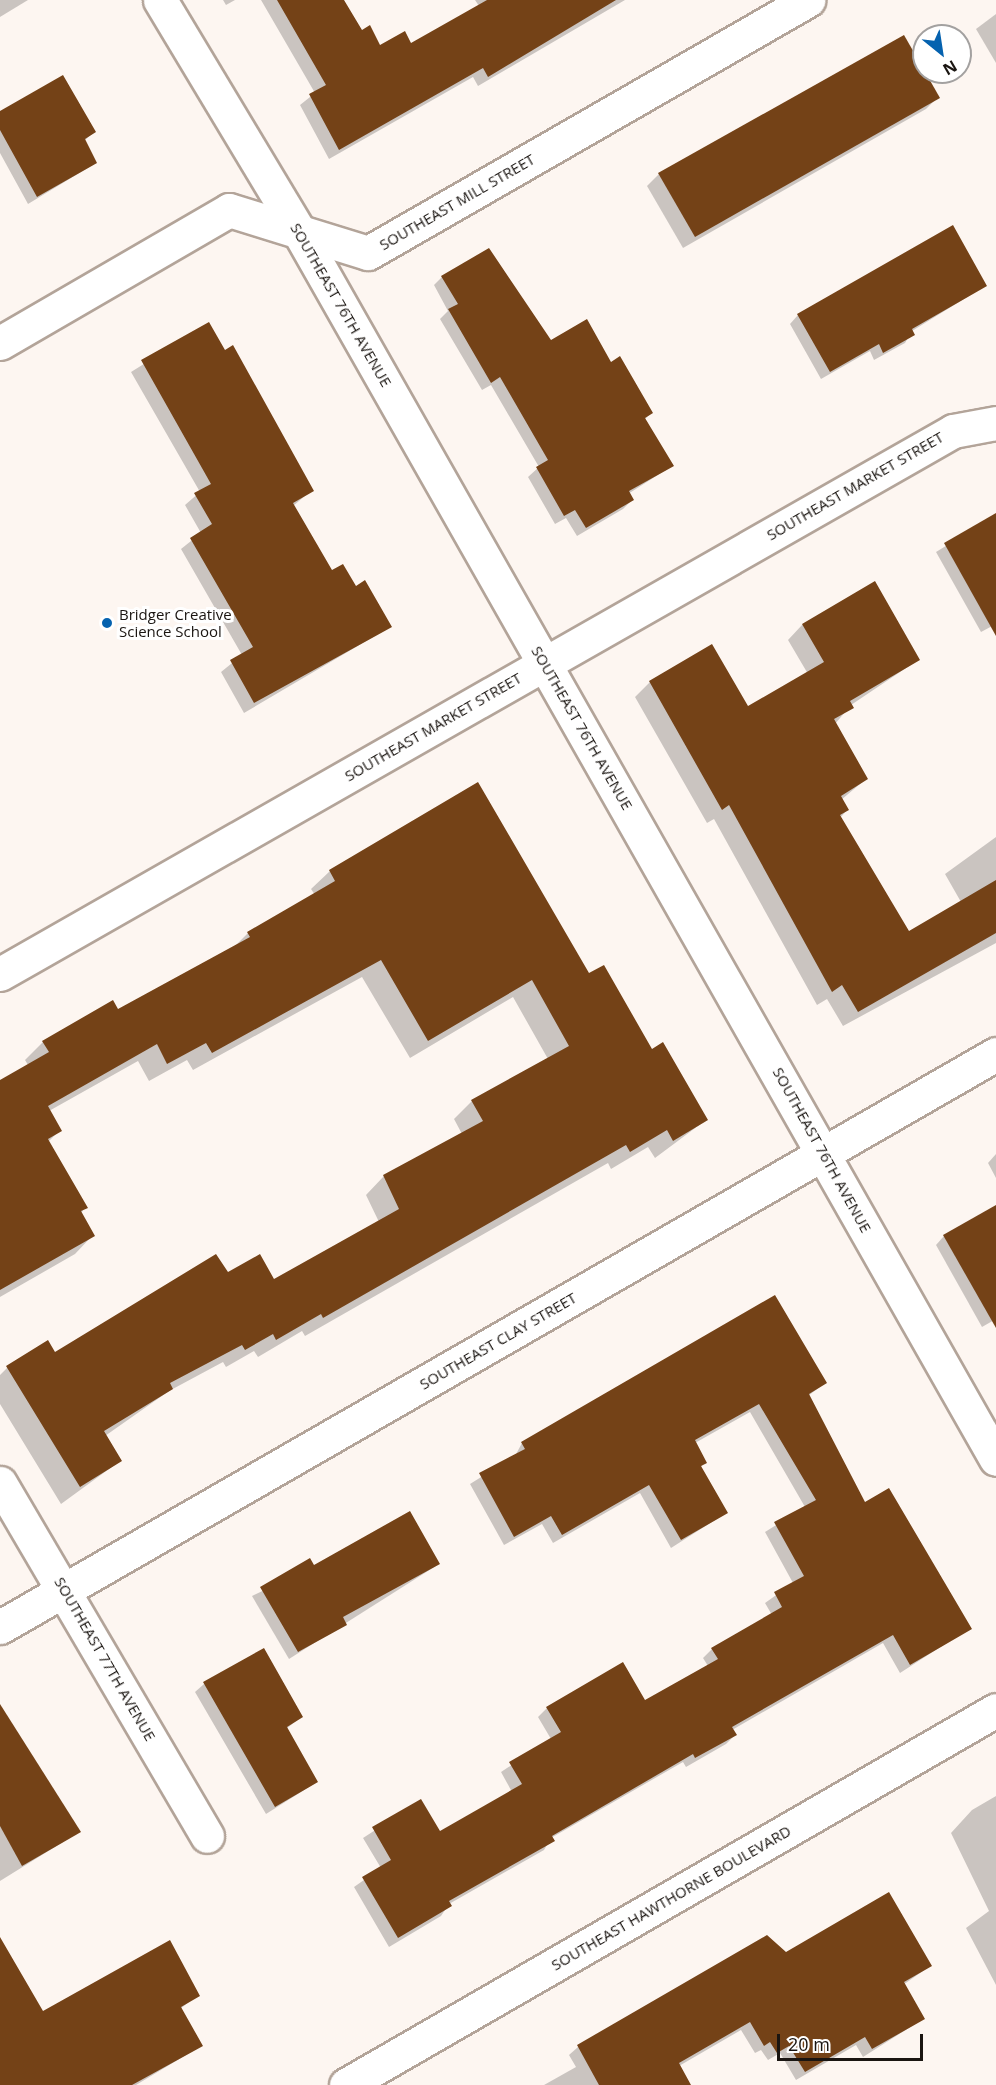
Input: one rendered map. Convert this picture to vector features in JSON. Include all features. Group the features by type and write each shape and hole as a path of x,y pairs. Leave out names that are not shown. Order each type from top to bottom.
{"street":[{"name":"SOUTHEAST 76TH AVENUE","path":"160,0 298,230 996,1459"},
{"name":"SOUTHEAST MILL STREET","path":"0,343 229,210 368,253 808,0"},
{"name":"SOUTHEAST MARKET STREET","path":"0,974 953,430 996,423"},
{"name":"SOUTHEAST CLAY STREET","path":"0,1627 996,1054"},
{"name":"SOUTHEAST 77TH AVENUE","path":"0,1483 65,1590 207,1836"},
{"name":"SOUTHEAST HAWTHORNE BOULEVARD","path":"346,2085 996,1710"}],"building":[{"path":"277,0 344,0 362,30 370,25 380,45 405,31 411,43 487,0 616,0 488,77 483,68 339,150 309,94 326,85"},
{"path":"904,35 912,49 912,84 932,84 940,98 695,237 658,173"},
{"path":"63,75 96,132 85,139 97,163 37,197 0,130 0,111"},
{"path":"953,225 987,286 912,329 915,335 883,353 879,344 830,372 797,314"},
{"path":"489,248 551,340 587,319 611,362 620,356 653,413 645,418 674,466 629,491 634,500 586,528 575,510 564,516 536,467 548,460 500,377 491,383 448,309 458,304 441,276"},
{"path":"209,322 225,350 233,345 314,491 293,503 332,570 343,564 356,586 365,580 392,627 254,703 230,660 253,647 190,538 212,524 194,493 211,484 141,360"},
{"path":"996,513 996,636 944,543"},
{"path":"875,581 920,660 850,701 854,708 834,719 868,779 841,796 849,810 840,815 909,931 996,880 996,933 858,1012 842,985 832,992 729,805 722,810 649,681 712,644 748,706 824,662 802,624"},
{"path":"478,782 589,973 604,965 652,1049 663,1042 708,1120 673,1141 667,1130 630,1152 626,1145 323,1318 321,1314 276,1340 273,1334 245,1350 242,1345 170,1383 173,1389 104,1431 122,1461 80,1487 6,1366 48,1340 55,1352 216,1254 228,1272 260,1254 274,1279 399,1209 383,1175 483,1121 471,1100 569,1046 532,980 428,1041 381,960 212,1053 206,1043 167,1064 157,1044 48,1106 62,1131 48,1139 88,1208 81,1211 95,1236 0,1290 0,1080 49,1052 42,1041 113,1000 118,1009 250,937 247,932 335,881 329,870"},
{"path":"996,1205 996,1328 943,1235"},
{"path":"775,1295 827,1383 809,1394 865,1502 889,1488 972,1629 910,1665 893,1635 732,1727 737,1735 695,1758 693,1754 552,1836 555,1841 449,1901 452,1906 398,1938 362,1877 391,1860 372,1827 421,1799 440,1831 522,1784 509,1762 561,1732 546,1707 623,1662 645,1700 718,1659 711,1648 782,1607 774,1592 804,1576 774,1522 816,1500 759,1404 695,1440 707,1463 701,1466 728,1513 681,1540 649,1485 562,1535 551,1516 514,1537 479,1473 525,1449 521,1442"},
{"path":"410,1511 440,1564 343,1617 347,1625 298,1652 260,1587 310,1558 314,1565"},
{"path":"264,1648 303,1717 287,1727 318,1782 275,1807 203,1682"},
{"path":"0,1704 81,1832 22,1866 0,1826"},
{"path":"889,1892 932,1966 904,1982 925,2019 872,2049 865,2037 805,2072 789,2046 777,2053 770,2042 764,2046 750,2022 679,2063 691,2085 599,2085 577,2045 767,1935 786,1952"},
{"path":"0,1937 43,2011 170,1940 200,1996 181,2007 203,2046 132,2085 0,2085"}],"place":[{"name":"Bridger Creative Science School","path":"107,623"}]}
